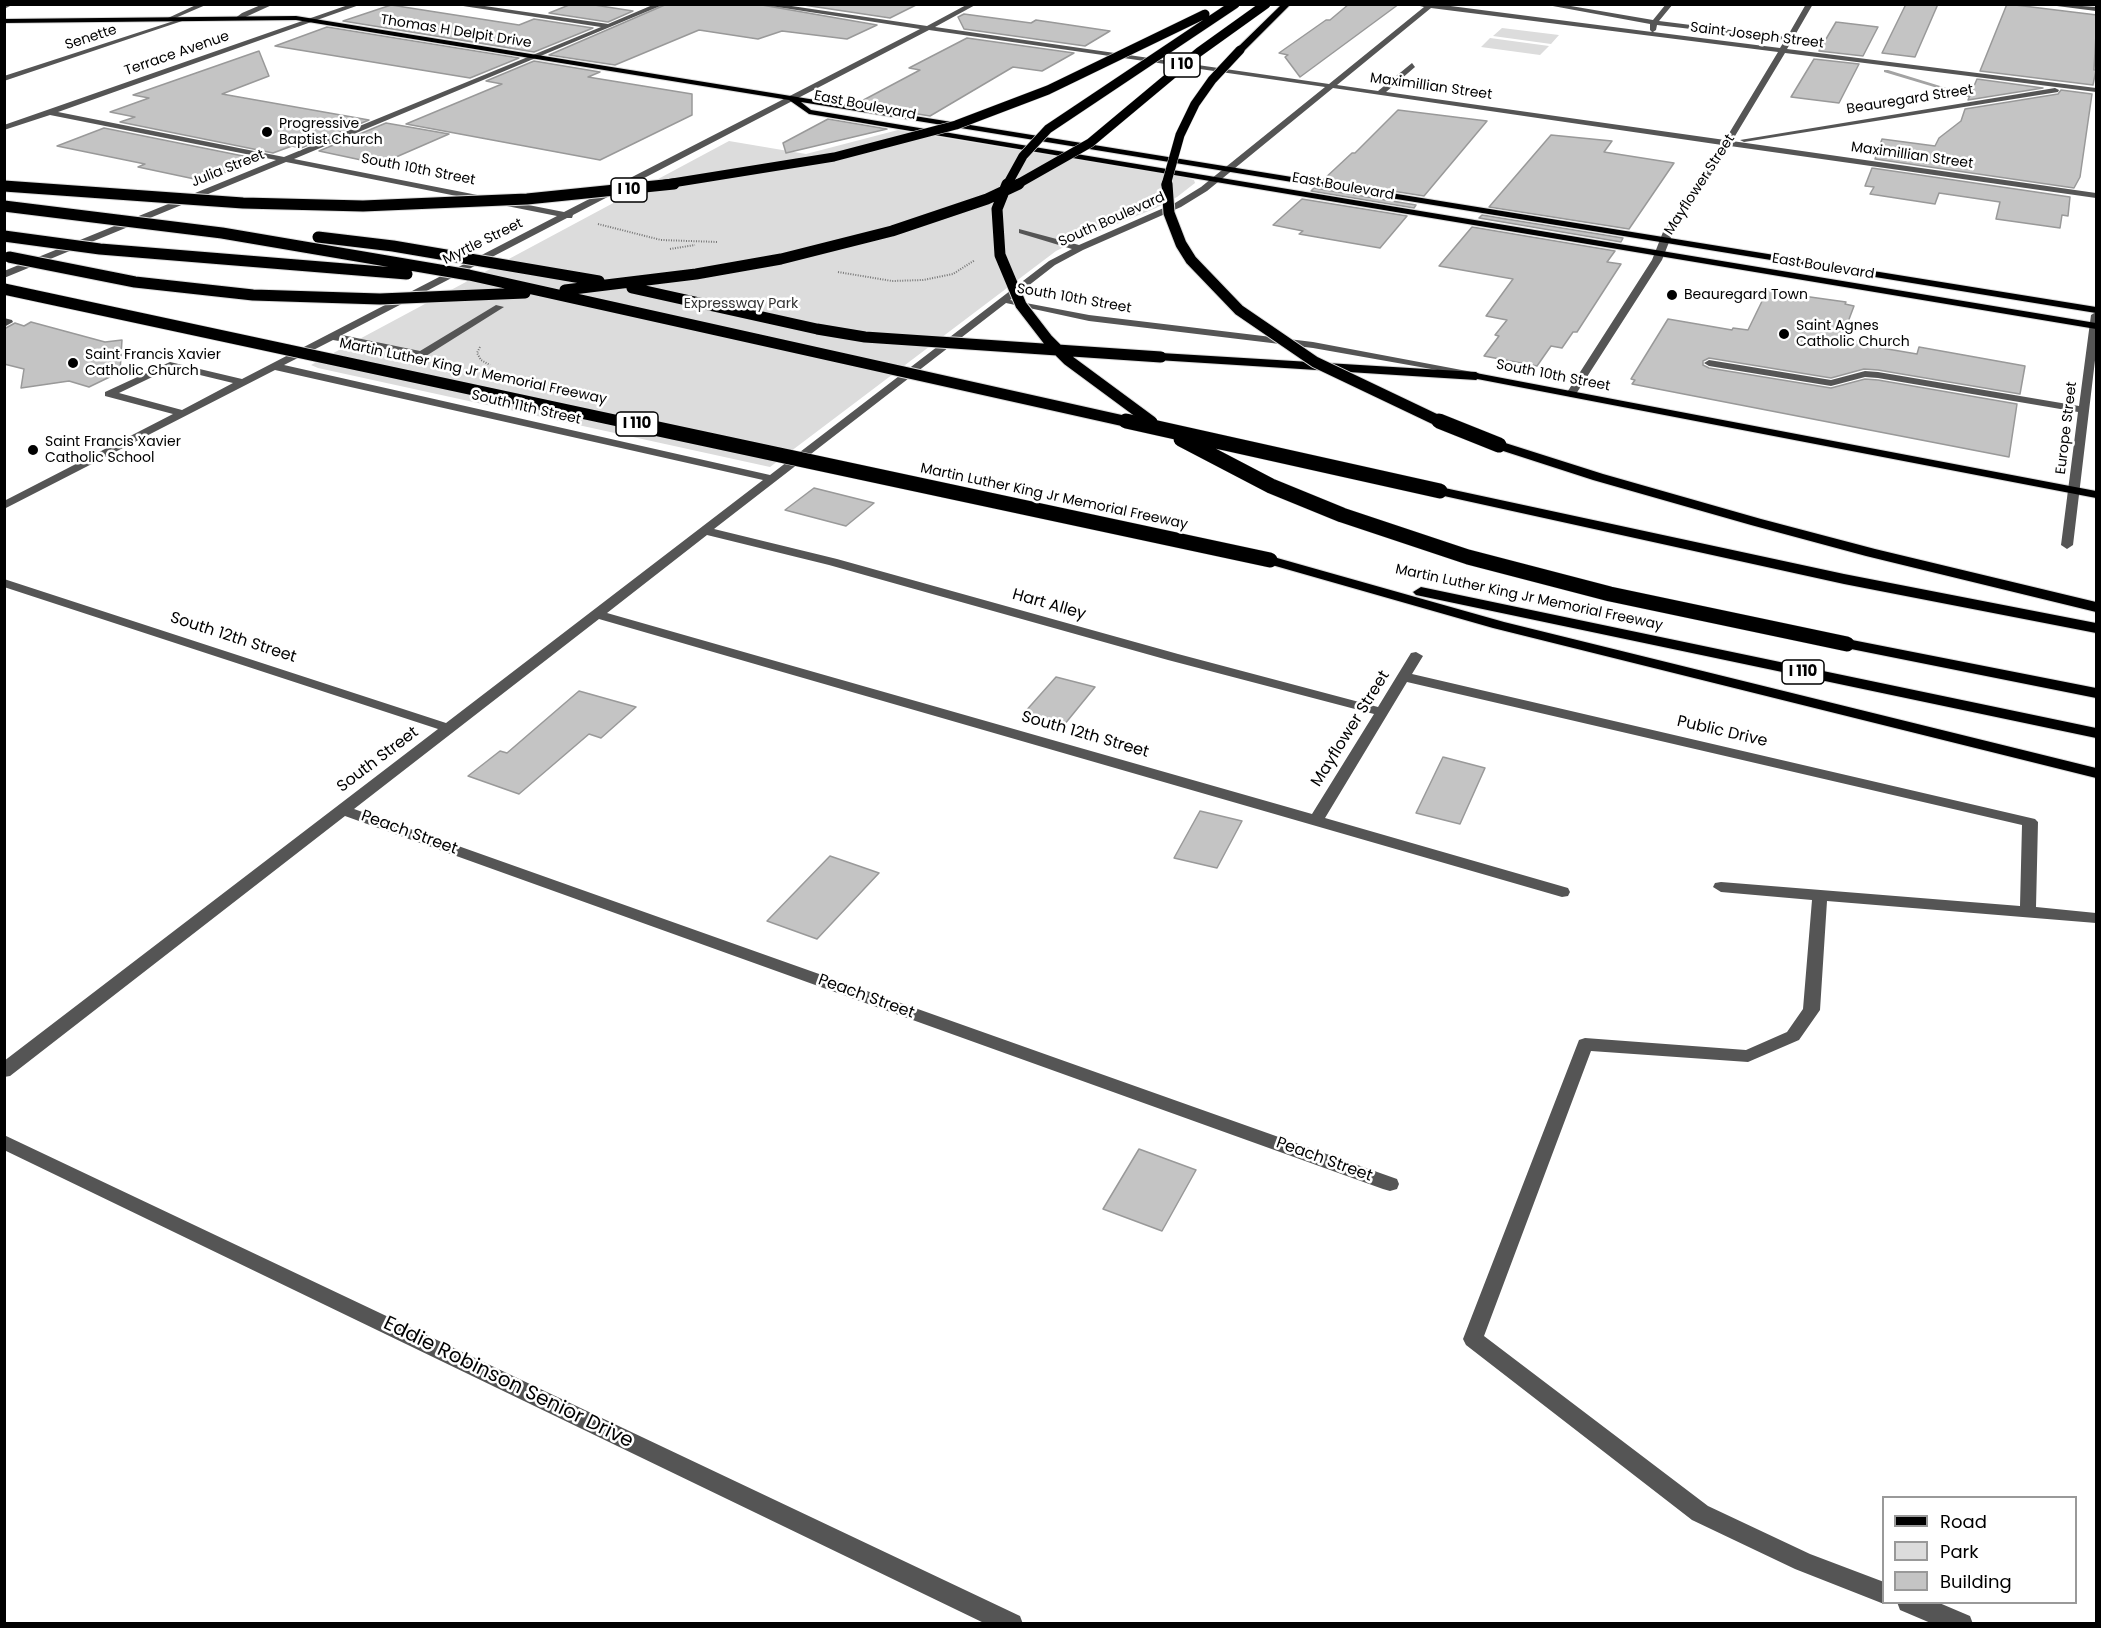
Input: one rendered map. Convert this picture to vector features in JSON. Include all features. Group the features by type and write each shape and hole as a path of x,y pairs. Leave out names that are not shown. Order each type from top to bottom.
{"highway":[{"name":"I 10","path":"4,186 231,202 363,206 527,199 709,179 868,149 982,117 1048,90 1222,4"},
{"path":"1235,4 1048,129 1034,142 1013,171 997,209 1000,255 1021,304 1048,340 1084,374 1158,426 1271,486 1342,515 1468,557 1538,577 1682,611 2097,693"},
{"name":"I 10","path":"4,256 172,287 294,297 380,299 484,296 586,288 696,274 781,259 857,241 928,220 987,199 1035,176 1090,143 1206,46 1266,4"},
{"path":"1287,4 1212,80 1196,104 1180,135 1166,187 1169,213 1181,244 1191,260 1221,293 1261,327 1325,368 1382,396 1499,445 1598,477 1768,526 1882,556 2097,606"},
{"path":"4,206 294,243 469,275 1845,579 2097,628"},
{"path":"151,223 288,234 405,248 575,277 817,329 866,337 1476,376"},
{"path":"4,236 100,249 429,276 469,275"},
{"name":"Martin Luther King Jr Memorial Freeway","path":"4,289 2097,734"},
{"path":"1270,560 1499,625 2097,773"}],"main road":[{"name":"Thomas H Delpit Drive","path":"4,21 296,18 792,99"},
{"name":"East Boulevard","path":"792,99 1665,240 2096,319"},
{"name":"East Boulevard","path":"792,99 808,112 1660,253 2096,319"},
{"name":"South 10th Street","path":"1476,376 2097,495"}],"street":[{"path":"4,7 11,4"},
{"path":"169,20 177,14 205,4"},
{"path":"237,19 271,4"},
{"name":"Terrace Avenue","path":"4,128 359,4"},
{"path":"453,4 610,26"},
{"name":"Julia Street","path":"4,274 662,4"},
{"name":"Maximillian Street","path":"761,4 2097,196"},
{"name":"Myrtle Street","path":"4,506 330,336 569,216 974,4"},
{"name":"Saint Joseph Street","path":"1414,4 2097,90"},
{"path":"1545,4 1654,23 1790,39"},
{"path":"1593,14 1603,4"},
{"path":"1648,34 1670,4"},
{"name":"Mayflower Street","path":"1571,394 1660,253 1665,240 1728,142 1810,4"},
{"path":"2057,4 2097,9"},
{"name":"South Boulevard","path":"773,479 1052,263 1080,248 1179,205 1230,169 1430,5"},
{"name":"Senette","path":"4,79 185,20"},
{"path":"1380,93 1412,66"},
{"name":"Beauregard Street","path":"1728,142 2072,87 2097,85"},
{"name":"South 10th Street","path":"49,112 569,216"},
{"path":"1022,231 1080,248"},
{"name":"South 10th Street","path":"1002,302 1089,318 1313,345 1476,376"},
{"path":"330,336 422,354 499,308"},
{"name":"Europe Street","path":"2067,545 2084,410 2092,386 2096,319"},
{"path":"1709,363 1832,383 1864,374 1878,375 2084,410"},
{"path":"182,413 109,394 170,364 242,382"},
{"name":"South 11th Street","path":"273,366 773,479"},
{"name":"South Street","path":"4,1071 773,479"},
{"name":"Hart Alley","path":"706,531 833,562 1173,657 1383,712"},
{"name":"South 12th Street","path":"4,583 449,728"},
{"name":"South 12th Street","path":"597,614 1316,819 1562,892"},
{"name":"Mayflower Street","path":"1316,819 1416,656"},
{"name":"Public Drive","path":"1405,676 2030,822 2028,912"},
{"name":"Peach Street","path":"342,810 1390,1184"},
{"path":"1721,887 2097,918"},
{"path":"1820,895 1811,1010 1793,1035 1748,1056 1585,1044 1473,1339 1700,1514 1803,1562 1882,1592"},
{"name":"Eddie Robinson Senior Drive","path":"4,1142 1012,1623"},
{"path":"1913,1604 1962,1623"}],"path":[{"path":"569,216 639,236 690,242 720,242"},
{"path":"832,271 868,278 910,281 953,274 976,259"}],"green space":[{"path":"1502,28 1559,35 1551,44 1493,36"},
{"path":"1490,38 1549,46 1540,55 1481,47"},
{"name":"Expressway Park","path":"898,130 1188,178 1194,180 1195,183 1177,197 1156,208 1056,251 770,467 311,365 729,141 806,154"}],"building":[{"path":"588,4 633,11 608,22 549,13 569,5"},
{"path":"667,4 756,4 877,25 847,39 782,31 758,39 699,30 615,65 549,55"},
{"path":"797,4 918,4 890,18"},
{"path":"1349,4 1399,4 1300,77 1285,57 1288,55 1279,53 1326,20 1330,20"},
{"path":"1906,4 1938,4 1915,57 1882,53"},
{"path":"2007,4 2097,15 2094,70 2096,70 2093,85 1980,71"},
{"path":"391,5 519,25 534,19 593,28 534,52 343,21"},
{"path":"964,14 1031,23 1036,20 1110,31 1085,46 964,29 958,17"},
{"path":"1836,22 1878,27 1863,56 1819,51"},
{"path":"327,27 519,58 470,78 275,46"},
{"path":"967,38 1074,53 1042,71 1013,67 930,116 856,104 920,70 909,68"},
{"path":"259,51 269,76 222,94 369,120 301,148 292,146 273,153 120,122 135,117 110,112 149,98 133,95"},
{"path":"1814,59 1859,64 1839,103 1791,97"},
{"path":"534,61 600,72 588,77 692,94 692,115 600,160 406,124 502,84 486,81"},
{"path":"1977,79 2043,88 1968,100"},
{"path":"2061,90 2092,94 2080,177 2074,188 1875,159 1882,139 1935,146 1939,138 1961,121 1965,109 2058,94"},
{"path":"1398,110 1487,121 1424,196 1323,180 1352,153 1355,153"},
{"path":"828,119 887,129 786,153 783,143"},
{"path":"386,123 449,134 380,164 319,151"},
{"path":"104,128 258,159 204,181 138,167 145,164 57,146"},
{"path":"1551,135 1612,141 1604,152 1674,163 1629,229 1489,207"},
{"path":"1872,168 2070,197 2068,216 2062,215 2060,228 1996,219 2000,202 1939,193 1935,204 1870,194 1874,187 1865,186"},
{"path":"1314,188 1416,205 1414,208 1311,191"},
{"path":"1302,199 1407,216 1380,248 1299,234 1303,231 1273,225"},
{"path":"1482,215 1623,238 1621,242 1479,218"},
{"path":"1472,227 1615,251 1607,262 1621,264 1577,332 1573,332 1562,348 1551,346 1537,366 1484,356 1499,336 1495,335 1507,320 1486,316 1513,279 1439,266"},
{"path":"1767,291 1846,302 1845,304 1854,306 1842,338 1858,341 1858,344 1917,354 1919,347 2025,366 2020,394 1878,370 1864,369 1831,378 1709,358 1703,361 1703,365 1709,368 1831,388 1865,379 1878,380 2017,404 2009,457 1632,384 1635,380 1631,379 1668,319 1732,330 1733,328 1748,330"},
{"name":"Saint Francis Xavier Catholic Church","path":"31,322 105,342 122,340 120,372 89,387 69,381 21,388 24,369 4,364 4,329 15,323 24,326"},
{"path":"814,488 874,503 846,526 785,510"},
{"path":"1056,677 1095,687 1064,725 1024,713"},
{"path":"579,691 636,707 601,738 589,734 519,794 468,776 500,751 507,753"},
{"path":"1443,757 1485,768 1460,824 1416,813"},
{"path":"1200,811 1242,821 1217,868 1174,858"},
{"path":"830,856 879,873 817,939 767,921"},
{"path":"1139,1149 1196,1170 1162,1231 1103,1209"}],"waterway":[{"path":"1886,71 1973,97"}],"place":[{"name":"Progressive Baptist Church","path":"267,132"},
{"name":"Beauregard Town","path":"1672,295"},
{"name":"Saint Agnes Catholic Church","path":"1784,334"},
{"name":"Saint Francis Xavier Catholic Church","path":"73,363"},
{"name":"Saint Francis Xavier Catholic School","path":"33,450"}]}
